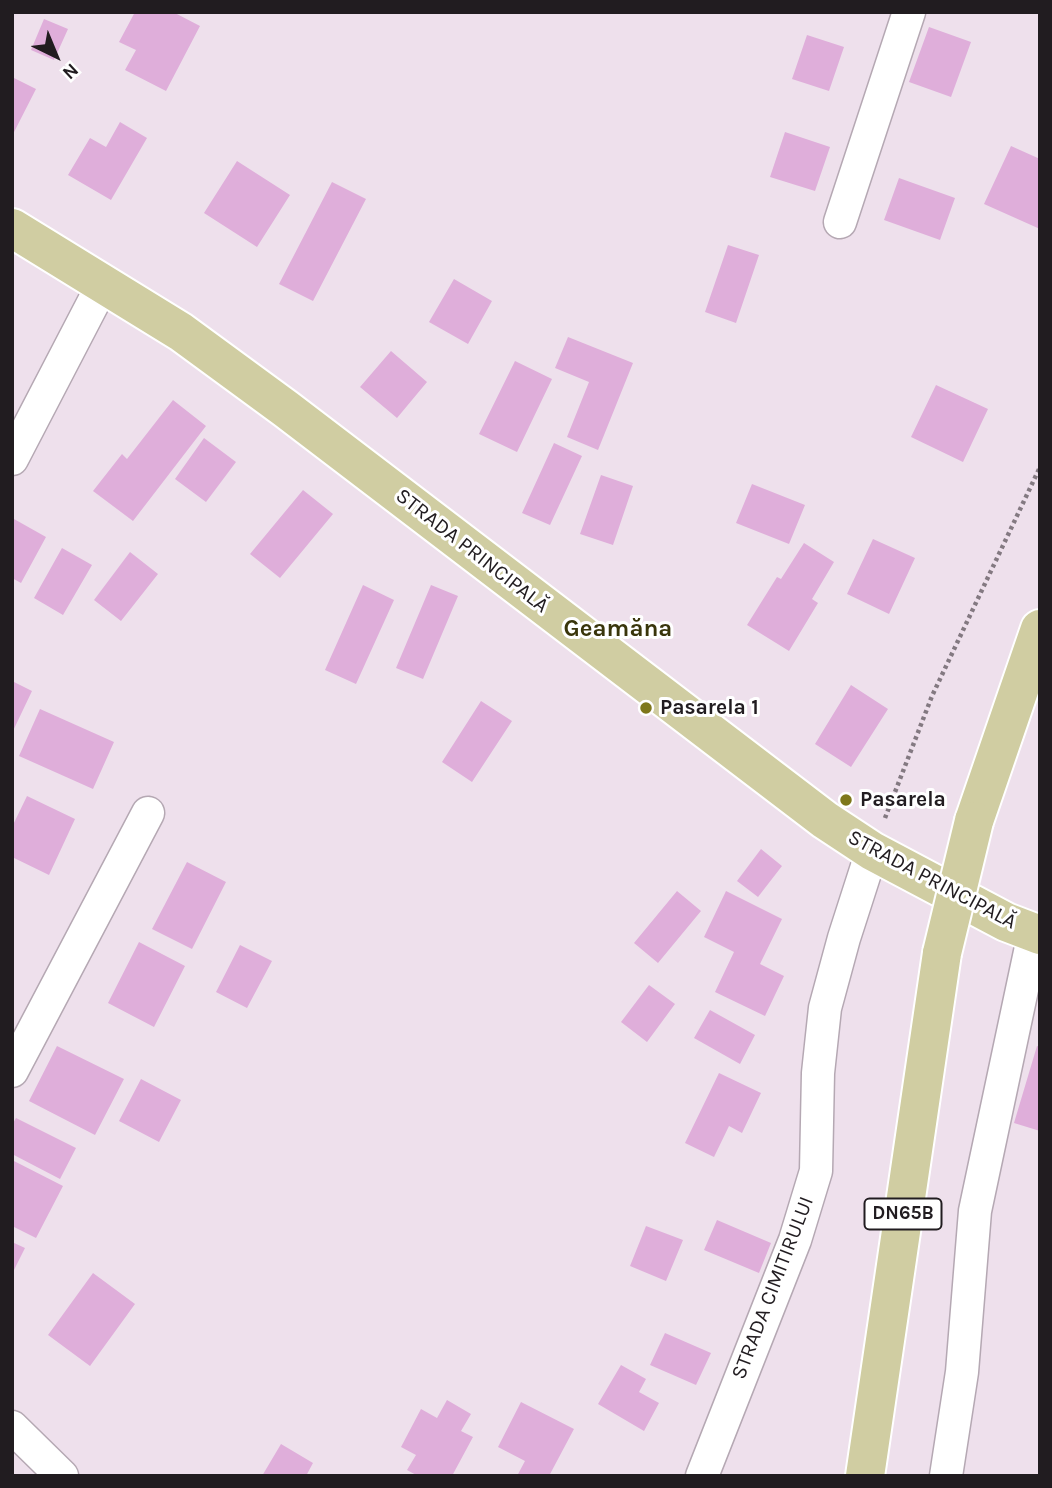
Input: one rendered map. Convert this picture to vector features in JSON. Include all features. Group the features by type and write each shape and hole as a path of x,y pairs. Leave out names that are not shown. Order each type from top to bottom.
{"main road":[{"name":"STRADA PRINCIPALĂ","path":"12,228 181,332 814,812 872,851 1006,922 1037,934"},
{"name":"DN65B","path":"865,1476 942,953 974,821 1040,629"}],"street":[{"path":"840,222 909,12"},
{"path":"12,459 103,284"},
{"path":"12,1071 148,813"},
{"name":"STRADA CIMITIRULUI","path":"702,1476 795,1240 816,1171 818,1073 825,1008 872,851"},
{"path":"946,1476 962,1372 975,1211 1037,934"},
{"path":"12,1427 62,1476"}],"path":[{"path":"872,851 932,696 1040,467"}],"building":[{"path":"135,12 173,12 200,26 166,91 125,70 136,50 119,42"},
{"path":"44,19 68,29 54,60 31,50"},
{"path":"929,27 971,42 951,97 909,82"},
{"path":"807,35 844,47 829,91 792,79"},
{"path":"12,77 36,89 12,136"},
{"path":"120,122 147,138 111,200 68,175 90,138 106,147"},
{"path":"785,132 830,147 815,191 770,177"},
{"path":"1011,146 1040,159 1040,229 984,204"},
{"path":"237,161 290,195 257,247 204,213"},
{"path":"899,178 955,198 940,240 884,220"},
{"path":"332,182 366,199 313,301 279,284"},
{"path":"728,245 759,255 736,323 705,312"},
{"path":"454,279 492,301 468,344 429,322"},
{"path":"568,337 633,363 598,450 567,437 589,382 555,368"},
{"path":"391,351 427,382 397,418 360,387"},
{"path":"515,361 552,379 517,452 479,434"},
{"path":"936,385 988,409 963,462 911,437"},
{"path":"173,400 206,426 133,521 93,491 122,454 127,459"},
{"path":"204,438 236,462 206,502 175,479"},
{"path":"554,443 582,456 550,525 522,513"},
{"path":"601,475 633,486 613,545 580,534"},
{"path":"752,484 805,505 789,544 736,523"},
{"path":"303,490 333,514 280,578 250,554"},
{"path":"14,519 46,537 21,583 12,578"},
{"path":"873,539 915,558 889,614 847,594"},
{"path":"804,543 834,562 812,599 818,603 789,651 747,625 777,577 781,579"},
{"path":"62,548 92,565 63,615 34,598"},
{"path":"130,552 158,574 121,621 94,600"},
{"path":"363,585 394,600 356,684 325,670"},
{"path":"431,585 458,596 423,679 396,668"},
{"path":"12,681 32,691 12,733"},
{"path":"851,685 888,709 851,767 815,744"},
{"path":"481,701 512,721 472,782 442,762"},
{"path":"40,709 114,742 93,789 19,756"},
{"path":"27,796 75,819 49,875 12,857 12,827"},
{"path":"761,849 782,866 758,897 737,881"},
{"path":"187,862 226,882 192,949 152,929"},
{"path":"677,891 701,911 658,963 634,943"},
{"path":"726,891 782,919 760,964 784,976 765,1016 715,992 734,952 704,937"},
{"path":"139,942 185,966 154,1027 108,1003"},
{"path":"240,945 272,961 247,1008 216,992"},
{"path":"649,985 675,1004 647,1042 621,1022"},
{"path":"710,1010 755,1035 740,1064 694,1038"},
{"path":"57,1046 124,1079 95,1135 29,1101"},
{"path":"1037,1046 1040,1047 1040,1131 1014,1123"},
{"path":"719,1073 761,1093 742,1133 729,1126 714,1157 685,1143"},
{"path":"141,1079 181,1100 159,1142 119,1121"},
{"path":"16,1118 76,1148 60,1179 12,1154 12,1125"},
{"path":"12,1160 63,1186 36,1238 12,1226"},
{"path":"717,1220 771,1243 759,1273 704,1250"},
{"path":"646,1226 683,1240 666,1281 630,1266"},
{"path":"12,1242 25,1248 12,1274"},
{"path":"93,1273 135,1304 90,1366 48,1335"},
{"path":"665,1333 711,1353 696,1385 650,1365"},
{"path":"621,1365 646,1379 639,1392 659,1403 644,1431 598,1404"},
{"path":"447,1400 471,1414 461,1431 473,1437 452,1476 418,1476 407,1470 416,1455 401,1447 421,1409 437,1418"},
{"path":"521,1402 574,1429 549,1476 517,1476 525,1461 498,1447"},
{"path":"281,1444 313,1463 306,1476 262,1476"}],"place":[{"name":"Pasarela 1","path":"646,708"},
{"name":"Pasarela","path":"846,800"}],"district":[{"name":"Geamăna","path":"618,629"}]}
